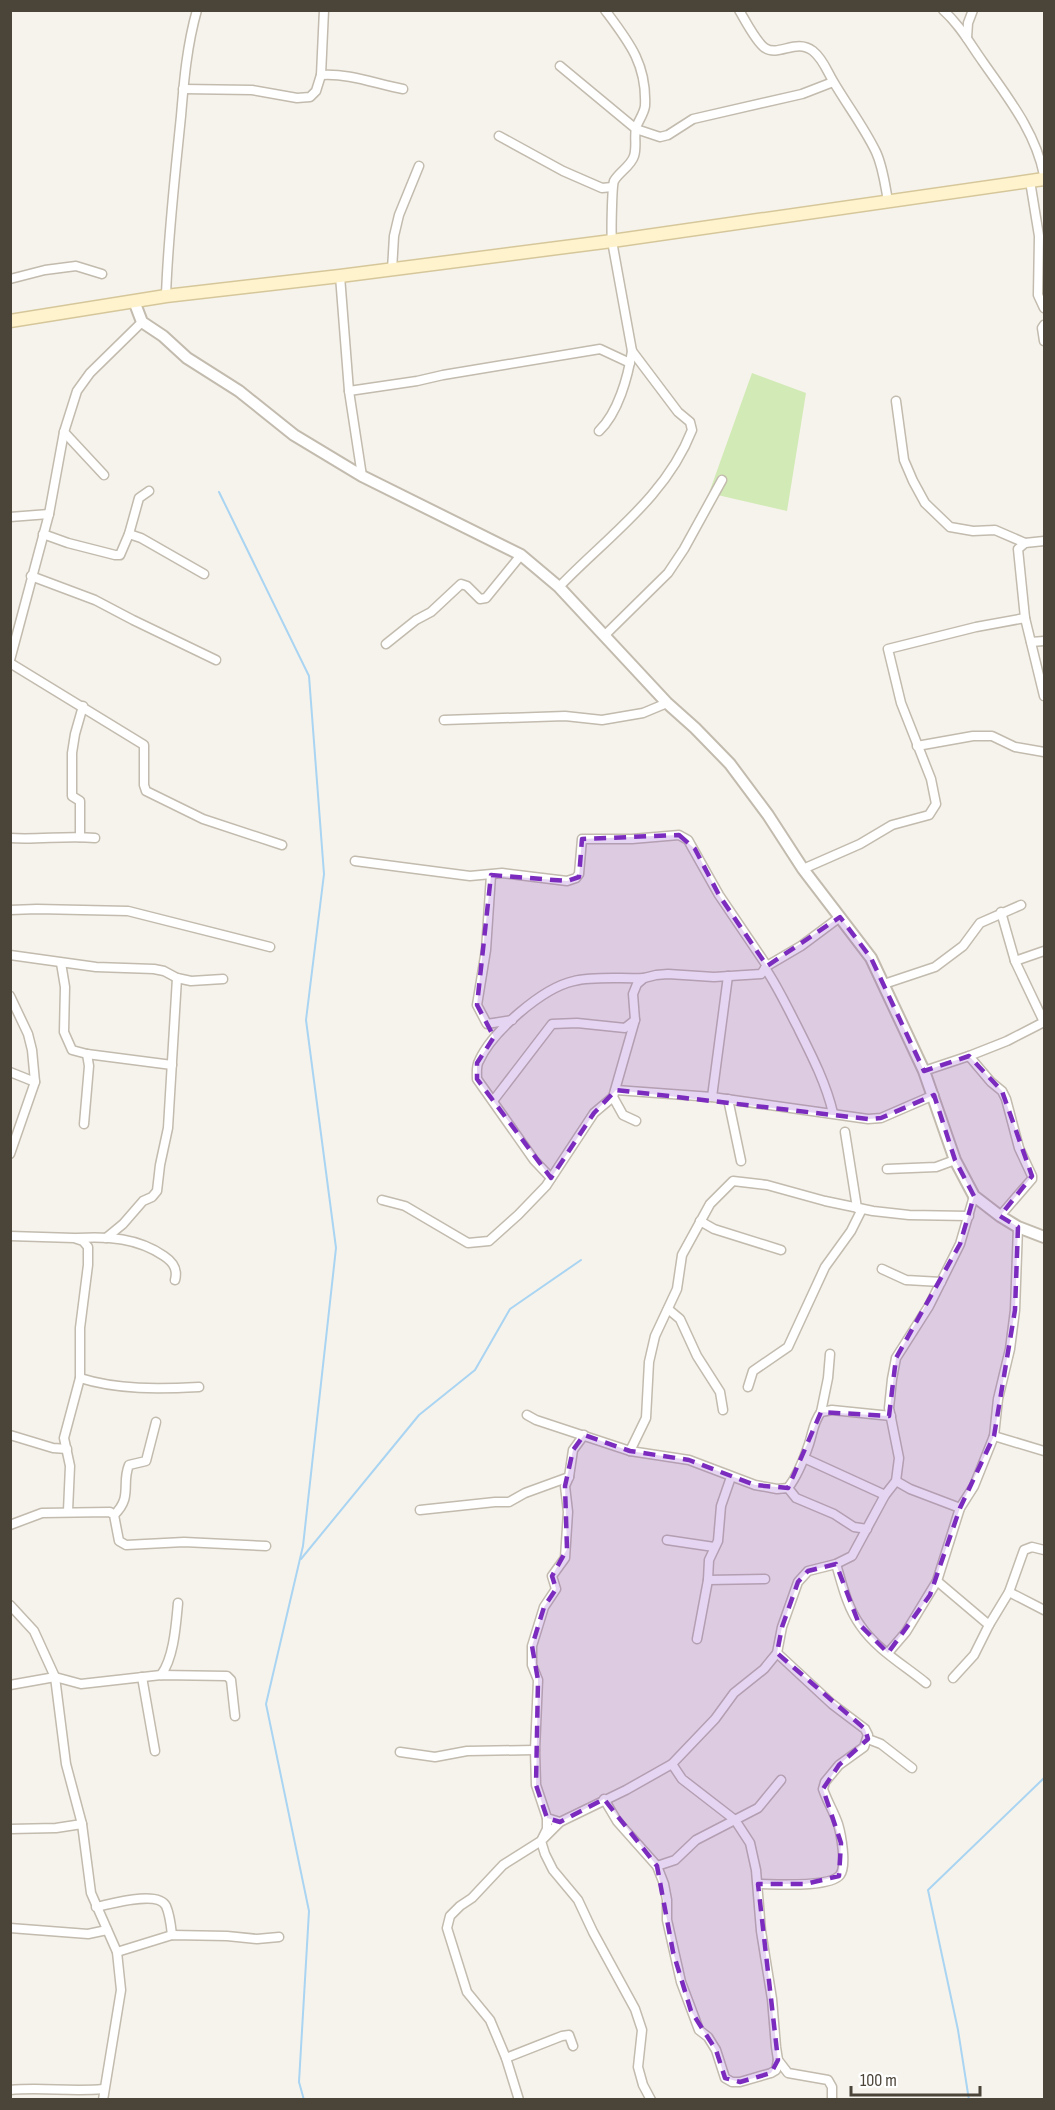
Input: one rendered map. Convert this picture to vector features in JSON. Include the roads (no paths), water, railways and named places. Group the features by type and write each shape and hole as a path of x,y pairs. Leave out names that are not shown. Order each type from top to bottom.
{"main road":[{"path":"10,321 166,296 392,270 612,241 1030,181 1044,177"}],"street":[{"path":"166,296 170,220 183,89 192,27 197,10"},
{"path":"183,89 252,90 297,98 310,96 316,91 321,75 324,10"},
{"path":"599,431 608,423 630,363 632,351 610,228 614,205 612,187 615,179 634,157 636,129 645,108 638,58 605,10"},
{"path":"738,10 767,50 795,45 804,46 822,59 833,82 876,153 882,169 888,201"},
{"path":"943,10 967,38 1029,129 1040,155 1044,177"},
{"path":"967,38 968,23 973,10"},
{"path":"560,66 636,129 660,137 668,135 693,119 802,94 833,82"},
{"path":"321,75 332,74 403,89"},
{"path":"499,135 563,171 602,188 612,187"},
{"path":"392,270 394,236 407,192 419,166"},
{"path":"1030,181 1039,236 1038,295 1044,308"},
{"path":"10,279 52,268 76,266 102,274"},
{"path":"340,276 349,391 362,476"},
{"path":"134,301 142,322 163,336 187,358 238,391 294,435 362,476 521,555 559,587 667,703 730,764 768,815 803,869 871,958 924,1071 955,1160 974,1196 1018,1227 1044,1237"},
{"path":"142,322 90,373 77,392 64,432 49,514 10,662 144,745 146,791 203,819 282,845"},
{"path":"1044,326 1042,328 1044,341"},
{"path":"349,391 600,349 630,363"},
{"path":"559,587 636,514 661,486 692,430 690,422 678,412 632,351"},
{"path":"896,401 904,460 925,503 950,527 973,531 995,530 1025,543 1044,541"},
{"path":"64,432 105,475"},
{"path":"605,635 668,573 722,480"},
{"path":"43,534 68,543 120,555 129,534 139,498 149,491"},
{"path":"10,517 49,514"},
{"path":"129,534 141,538 204,574"},
{"path":"1025,543 1018,549 1025,618 1044,696"},
{"path":"386,644 416,620 431,612 461,584 467,586 480,599 486,598 521,555"},
{"path":"32,576 95,600 216,660"},
{"path":"803,869 860,844 892,825 921,818 931,813 936,804 931,778 901,703 888,649 976,627 1025,618"},
{"path":"1031,642 1044,641"},
{"path":"444,720 565,716 602,720 643,713 667,703"},
{"path":"80,837 80,801 72,796 72,753 83,706"},
{"path":"917,746 973,736 992,736 1015,747 1044,752"},
{"path":"355,861 470,876 514,874 567,881 576,878 579,874 582,838 680,835 688,840 695,849 718,895 774,981 828,1093 833,1113"},
{"path":"10,838 94,838"},
{"path":"491,875 486,950 477,1005 487,1024 513,1020"},
{"path":"884,984 935,967 963,946 980,923 1021,905"},
{"path":"10,910 128,911 270,947"},
{"path":"924,1071 1007,1041 1044,1022 1016,961 1001,912"},
{"path":"551,1178 534,1160 477,1079 477,1063 491,1042 513,1020 544,995 573,981 644,978 668,974 728,976 761,974 766,967 801,946 840,917"},
{"path":"1016,961 1044,951"},
{"path":"10,955 61,963 164,970 177,978 191,981 223,979"},
{"path":"61,963 65,987 64,1032 72,1050 172,1065"},
{"path":"712,1097 728,976"},
{"path":"106,1238 123,1224 142,1201 152,1197 157,1191 168,1128 177,978"},
{"path":"382,1200 405,1206 468,1243 489,1241 518,1215 551,1178 594,1113 615,1093 635,1020 633,993 644,978"},
{"path":"10,996 30,1042 35,1082 10,1155"},
{"path":"493,1101 552,1024 607,1025 625,1028 635,1020"},
{"path":"84,1124 89,1066 87,1054"},
{"path":"969,1056 991,1082 1002,1091 1019,1148 1032,1176 1032,1179 1000,1216"},
{"path":"10,1072 35,1082"},
{"path":"615,1093 712,1097 868,1119 881,1118 933,1095"},
{"path":"615,1093 622,1115 636,1121"},
{"path":"728,1099 741,1161"},
{"path":"748,1387 753,1371 788,1347 825,1268 851,1231 860,1209 845,1132"},
{"path":"886,1169 936,1167 955,1160"},
{"path":"630,1451 645,1418 649,1362 655,1336 677,1289 682,1255 710,1204 733,1181 767,1185 860,1209 909,1215 969,1216"},
{"path":"519,2100 506,2058 490,2020 467,1992 447,1928 450,1916 472,1898 502,1865 541,1841 560,1822 626,1790 672,1764 715,1719 734,1693 764,1669 777,1653 782,1627 798,1581 808,1571 836,1564 852,1556 885,1496 896,1481 899,1458 890,1408 896,1358 941,1282 960,1244 974,1196"},
{"path":"700,1221 714,1229 781,1250"},
{"path":"888,1653 906,1632 937,1581 960,1509 974,1486 994,1436 998,1399 1010,1349 1015,1310 1018,1227"},
{"path":"10,1236 130,1240 150,1247 166,1258 174,1266 175,1280"},
{"path":"68,1512 70,1474 64,1438 80,1378 80,1328 88,1265 88,1247 83,1241 74,1238"},
{"path":"882,1269 906,1280 941,1282"},
{"path":"668,1309 680,1319 697,1356 720,1392 723,1410"},
{"path":"788,1488 804,1458 814,1422 821,1412 830,1354"},
{"path":"80,1378 106,1385 148,1388 199,1387"},
{"path":"821,1412 832,1410 891,1416"},
{"path":"527,1416 630,1451 689,1460 766,1488 788,1488"},
{"path":"114,1515 121,1508 125,1499 129,1465 146,1461 156,1422"},
{"path":"10,1435 53,1448 67,1449"},
{"path":"584,1435 573,1450 569,1478 565,1486 568,1512 565,1558 552,1576 556,1589 544,1607 532,1646 532,1665 538,1680 536,1785 547,1818 547,1829 541,1841 553,1870 578,1900 635,2009 642,2030 638,2067 643,2085 651,2100"},
{"path":"994,1436 1044,1451"},
{"path":"804,1458 885,1496"},
{"path":"698,1639 709,1560 717,1541 722,1506 731,1477"},
{"path":"420,1510 509,1502 525,1493 569,1478"},
{"path":"896,1481 960,1509"},
{"path":"788,1488 796,1498 834,1514 854,1527 867,1529"},
{"path":"10,1525 42,1513 110,1512 114,1515"},
{"path":"114,1515 118,1541 126,1545 184,1542 266,1546"},
{"path":"667,1540 714,1547"},
{"path":"953,1678 974,1655 989,1625 1010,1592 1024,1550 1032,1547 1044,1550"},
{"path":"836,1564 846,1597 859,1624 876,1644 926,1683"},
{"path":"708,1580 765,1579"},
{"path":"937,1581 989,1625"},
{"path":"1010,1592 1044,1610"},
{"path":"161,1675 167,1667 178,1603"},
{"path":"10,1605 34,1631 55,1677 66,1764 82,1824 91,1893 117,1952 121,1990 103,2100"},
{"path":"758,1884 805,1884 832,1881 843,1871 842,1843 838,1823 823,1789 825,1782 839,1765 864,1747 868,1739 865,1729 832,1704 777,1653"},
{"path":"10,1685 55,1677 81,1684 161,1675 227,1676 231,1680 235,1716"},
{"path":"142,1677 155,1751"},
{"path":"868,1739 881,1744 912,1768"},
{"path":"400,1752 435,1758 467,1751 535,1750"},
{"path":"604,1799 617,1821 657,1866 664,1884 668,1927 681,1982 699,2030 708,2037 716,2050 725,2078 732,2082 740,2082 771,2073 776,2070 778,2060 772,1999 761,1931 758,1884 750,1843 735,1820 682,1779 672,1764"},
{"path":"657,1866 675,1860 696,1840 758,1808 781,1780"},
{"path":"547,1818 560,1822"},
{"path":"10,1829 56,1828 82,1824"},
{"path":"96,1907 132,1899 159,1899 166,1904 172,1935"},
{"path":"10,1928 88,1934 107,1930"},
{"path":"117,1952 172,1935 257,1939 279,1937"},
{"path":"506,2058 562,2036 569,2035 573,2046"},
{"path":"778,2060 788,2073 828,2080 832,2087 832,2100"},
{"path":"10,2090 103,2089"}],"waterway":[{"path":"219,492 309,676 324,874 306,1020 336,1248 303,1546 266,1704 309,1911 299,2082 304,2100"},
{"path":"301,1559 419,1415 475,1370 510,1309 581,1260"},
{"path":"969,2100 958,2030 928,1890 1044,1778"}]}
